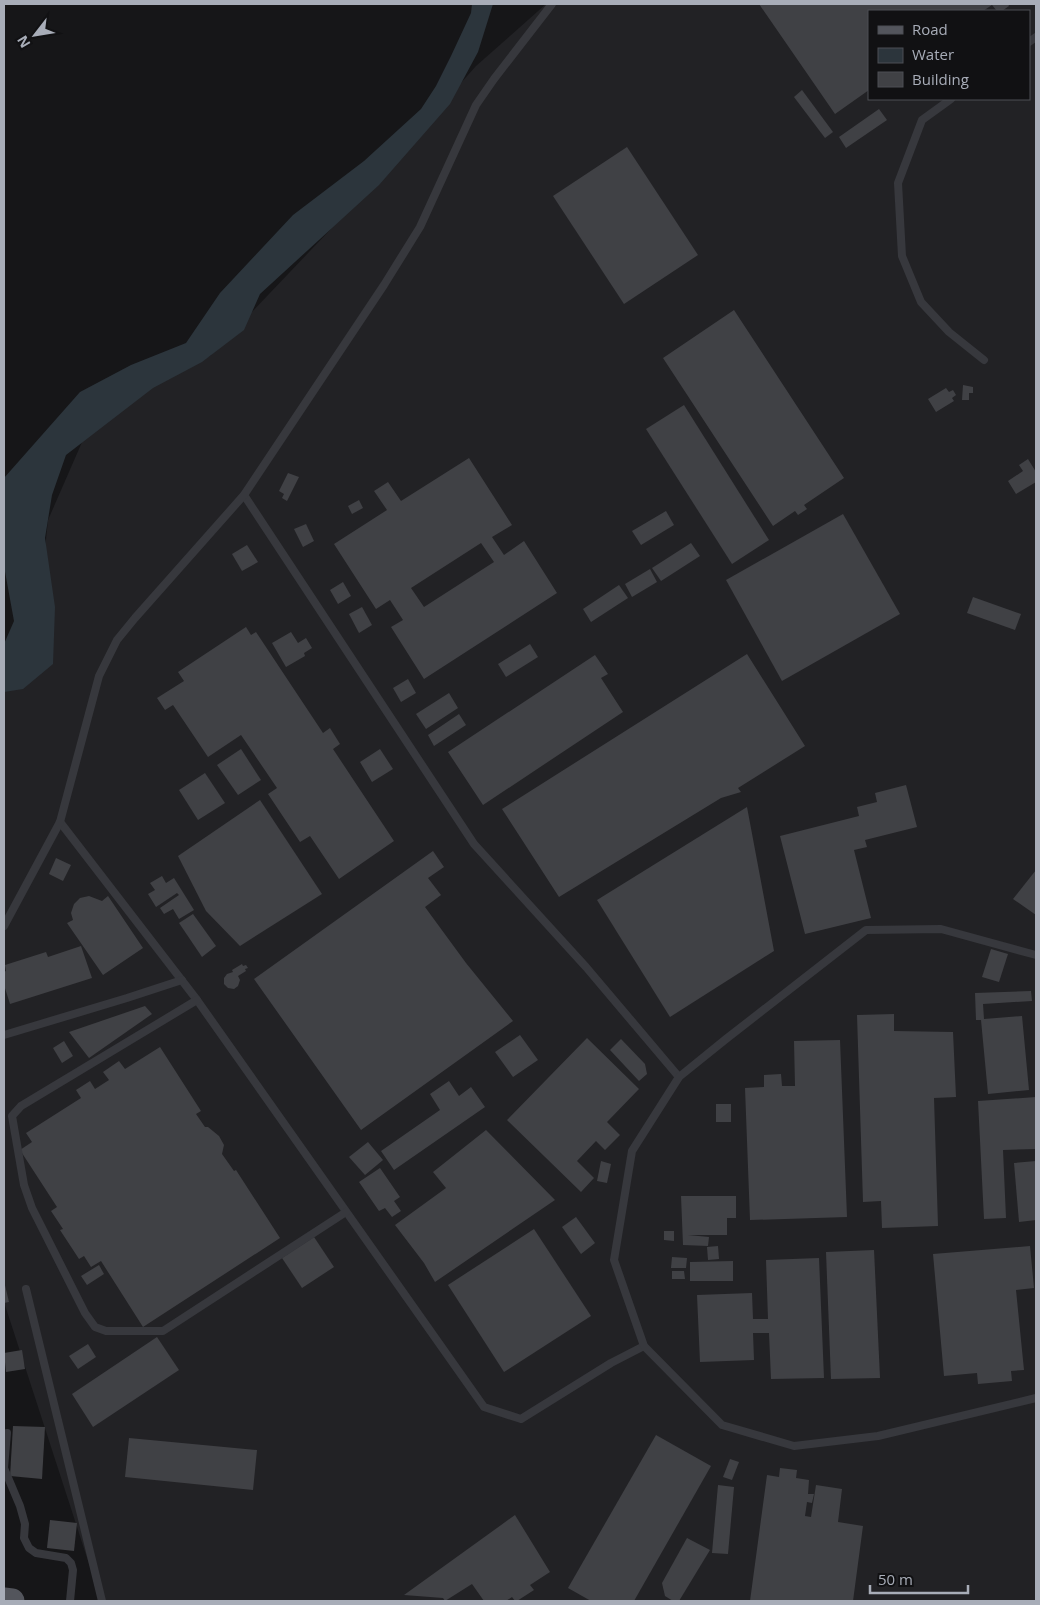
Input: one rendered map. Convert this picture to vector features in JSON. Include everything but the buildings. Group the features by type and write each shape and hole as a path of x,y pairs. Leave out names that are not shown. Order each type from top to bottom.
{"main road":[{"path":"4,1600 12,1601"}],"lane":[{"path":"4,926 60,822 100,676 117,640 244,495 420,228 476,105 552,4"},
{"path":"950,100 922,120 898,183 902,256 920,302 949,332 984,360"},
{"path":"244,495 474,844 586,967 679,1078"},
{"path":"60,822 197,1000 484,1407 521,1419 611,1363 644,1346"},
{"path":"1036,955 940,930 866,930 679,1078 632,1151 614,1260 644,1346 722,1425 794,1446 878,1436 1036,1398"},
{"path":"4,1035 182,980"},
{"path":"197,1000 21,1106 12,1116 24,1185 32,1208 85,1313 95,1327 106,1331 163,1331 346,1212"},
{"path":"26,1288 102,1601"},
{"path":"7,1433 4,1468 20,1506 25,1524 24,1538 29,1548 36,1553 66,1558 71,1563 73,1570 70,1601"}],"shaded area":[{"path":"546,4 1036,4 1036,1601 101,1601 4,1302 4,673 33,665 48,520 96,410 210,356 329,231 476,66"}],"water":[{"path":"472,4 493,4 478,52 450,104 379,185 260,294 244,330 202,362 153,388 66,455 52,495 45,538 55,607 53,664 23,689 4,692 4,644 14,621 4,566 4,478 80,392 131,365 186,343 220,293 293,215 364,161 421,109 436,86 451,56 471,13"}]}
